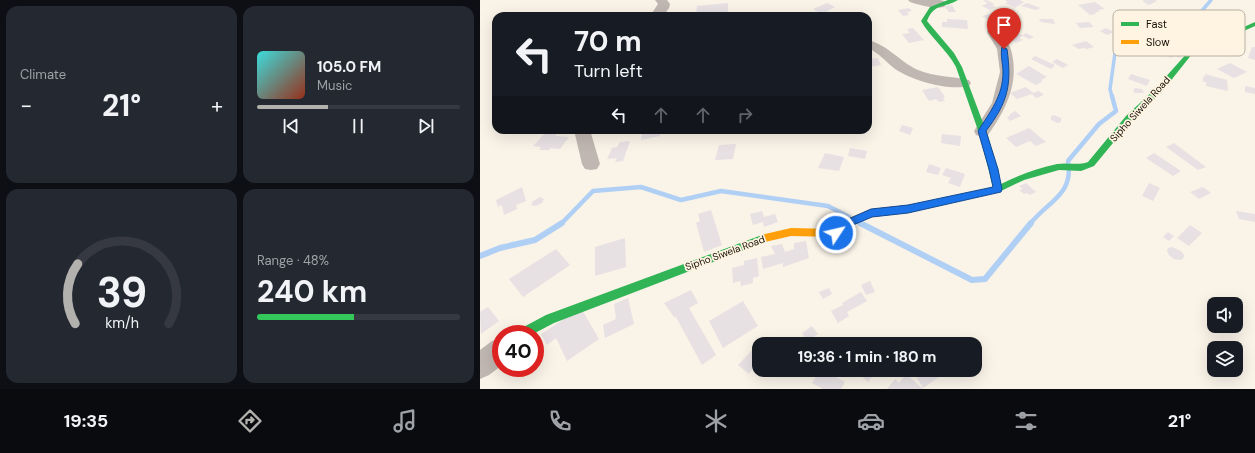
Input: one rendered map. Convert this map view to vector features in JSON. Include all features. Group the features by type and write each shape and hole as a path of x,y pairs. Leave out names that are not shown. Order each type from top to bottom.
{"street":[{"path":"660,12 664,4 661,0"},
{"path":"914,0 929,4 940,4"},
{"path":"955,0 931,8 924,19 925,24 952,55 959,67 977,113 994,169 998,189"},
{"name":"Sipho Siwela Road","path":"1245,28 1255,24"},
{"path":"982,131 1000,103 1007,72 1004,49 993,32"},
{"path":"872,46 881,50 909,71 948,83 964,83"},
{"name":"Sipho Siwela Road","path":"539,325 556,316 755,241 791,232 836,233 850,222 871,213 908,209 998,189 1021,178 1059,167 1081,168 1091,164 1130,118 1158,91 1187,56"},
{"path":"583,134 592,164"},
{"path":"480,366 492,357"}],"building":[{"path":"986,0 995,4 992,5 996,7 990,10 982,6 988,3 983,1"},
{"path":"1005,0 1020,0 1024,2 1015,8 1005,3 1008,2"},
{"path":"1142,1 1157,1 1149,5"},
{"path":"1095,2 1105,9 1098,10 1100,12 1095,12 1096,14 1090,15 1078,5"},
{"path":"728,3 728,12 696,12 697,6"},
{"path":"827,3 835,7 826,12 818,12 813,9"},
{"path":"1027,3 1040,8 1036,10 1021,6"},
{"path":"952,5 956,12 949,12 944,6"},
{"path":"909,8 912,11 907,12 909,15 903,16 898,10"},
{"path":"995,12 1009,20 997,26 982,16"},
{"path":"947,19 967,20 968,29 942,27 942,22 947,22"},
{"path":"1039,19 1053,19 1055,24 1041,22"},
{"path":"1089,22 1094,27 1080,28 1076,23"},
{"path":"913,28 924,40 909,43 902,34 910,33 907,29"},
{"path":"1106,28 1113,32 1107,35 1100,31"},
{"path":"1016,33 1023,35 1026,33 1034,37 1029,39 1023,36 1019,38 1023,40 1016,43 1010,39 1016,37"},
{"path":"1086,41 1094,47 1078,49 1072,45"},
{"path":"1252,47 1255,47 1255,60 1248,58"},
{"path":"1035,56 1055,65 1051,69 1031,59"},
{"path":"878,58 881,65 872,66 872,59"},
{"path":"1057,59 1068,65 1063,68 1052,62"},
{"path":"1230,63 1247,72 1234,78 1217,69"},
{"path":"1029,66 1047,77 1036,85 1016,74"},
{"path":"1131,74 1150,80 1147,86 1128,79"},
{"path":"1205,74 1227,80 1228,91 1206,86 1206,82 1203,82 1203,76 1205,77"},
{"path":"1245,86 1255,88 1255,94 1245,92"},
{"path":"938,87 945,97 943,98 945,101 939,102 936,99 929,101 922,90"},
{"path":"1026,87 1033,93 1039,91 1044,95 1036,98 1032,94 1017,99 1010,93"},
{"path":"1135,88 1142,89 1144,93 1135,93 1133,91"},
{"path":"1015,111 1021,116 1010,121 1007,117"},
{"path":"1054,115 1061,118 1061,122 1057,123 1051,120 1051,116"},
{"path":"902,125 913,128 910,135 899,131"},
{"path":"1029,128 1046,142 1036,146 1030,141 1016,147 1006,138"},
{"path":"544,134 556,134 555,136 569,137 560,149 551,148 549,150 539,150 541,147 533,146"},
{"path":"642,134 660,134 660,136 641,140"},
{"path":"942,134 961,136 960,146 941,143"},
{"path":"630,141 623,161 615,162 617,158 607,159 612,148 617,147 620,142"},
{"path":"1174,143 1206,167 1198,170 1166,147"},
{"path":"736,144 733,159 715,160 719,145"},
{"path":"850,148 867,151 865,159 848,156"},
{"path":"825,153 844,157 839,171 818,168"},
{"path":"1154,153 1181,171 1173,176 1146,158"},
{"path":"929,164 941,168 938,175 926,172"},
{"path":"946,168 965,174 960,187 948,183 951,178 942,175"},
{"path":"1026,183 1036,192 1030,195 1027,193 1024,194 1019,190 1023,189 1019,186"},
{"path":"1149,183 1160,188 1153,201 1142,196"},
{"path":"522,187 526,201 516,205 517,209 504,215 502,205 498,207 496,200"},
{"path":"1203,187 1211,193 1199,199 1190,192"},
{"path":"540,197 544,199 542,203 536,206 531,205 533,201"},
{"path":"711,210 722,245 704,252 696,223 700,221 698,214"},
{"path":"762,211 764,217 775,214 778,222 764,227 763,222 753,225 750,214"},
{"path":"1236,211 1255,214 1255,222 1239,219"},
{"path":"1190,225 1202,233 1189,246 1177,238"},
{"path":"1168,232 1174,236 1169,241 1163,237"},
{"path":"625,238 626,267 595,276 595,247"},
{"path":"806,241 809,258 783,267 783,263 763,269 761,257 775,254 771,246 782,244 785,252 794,249 794,243"},
{"path":"1172,247 1181,251 1184,255 1183,259 1174,259 1169,255 1167,251 1168,248"},
{"path":"556,249 570,265 523,297 509,279"},
{"path":"757,258 759,276 753,278 753,283 741,286 740,281 733,283 732,268 744,265 744,261"},
{"path":"870,281 875,292 866,295 861,285"},
{"path":"829,288 832,294 823,299 819,292"},
{"path":"691,290 698,303 689,308 716,355 702,365 676,317 674,317 664,303"},
{"path":"861,292 867,301 847,312 849,316 838,323 831,311 843,305 842,303"},
{"path":"628,298 634,324 605,338 603,325 616,319 614,304"},
{"path":"743,301 758,326 723,348 709,321"},
{"path":"488,307 499,321 481,334 480,312"},
{"path":"581,308 599,339 567,361 556,338 547,345 544,340 544,332"},
{"path":"812,326 818,334 813,337 804,337 802,333"},
{"path":"752,350 752,370 749,374 738,365"},
{"path":"816,377 836,377 845,382 841,389 823,389 812,383"},
{"path":"862,377 872,377 868,382"},
{"path":"904,377 909,377 923,389 887,389 895,379 899,383"},
{"path":"917,377 939,377 923,388"}],"waterway":[{"path":"1203,10 1211,0"},
{"path":"1112,97 1110,89 1115,56"},
{"path":"1030,224 1058,197 1063,190 1069,173 1068,161 1099,124 1116,111 1112,96"},
{"path":"562,223 593,191 641,187 681,200 721,191 828,206 849,217"},
{"path":"480,256 500,248 535,240 562,223"},
{"path":"860,223 972,280 985,279 1031,223"}],"traffic: fast":[{"path":"955,0 936,6 929,12 924,21 932,33 956,61 959,67 984,136 998,189"},
{"path":"1245,28 1255,24"},
{"path":"989,191 998,189 1021,178 1059,167 1081,168 1091,164 1129,118 1158,91 1187,56"},
{"path":"539,325 550,319 765,238"}],"traffic: slow":[{"path":"765,238 791,232 836,233 850,222 871,213 908,209 989,191"}],"route":[{"path":"836,233 850,222 871,213 908,209 998,189 994,169 982,131 993,116 1000,103 1003,93 1007,72 1004,49"}]}
